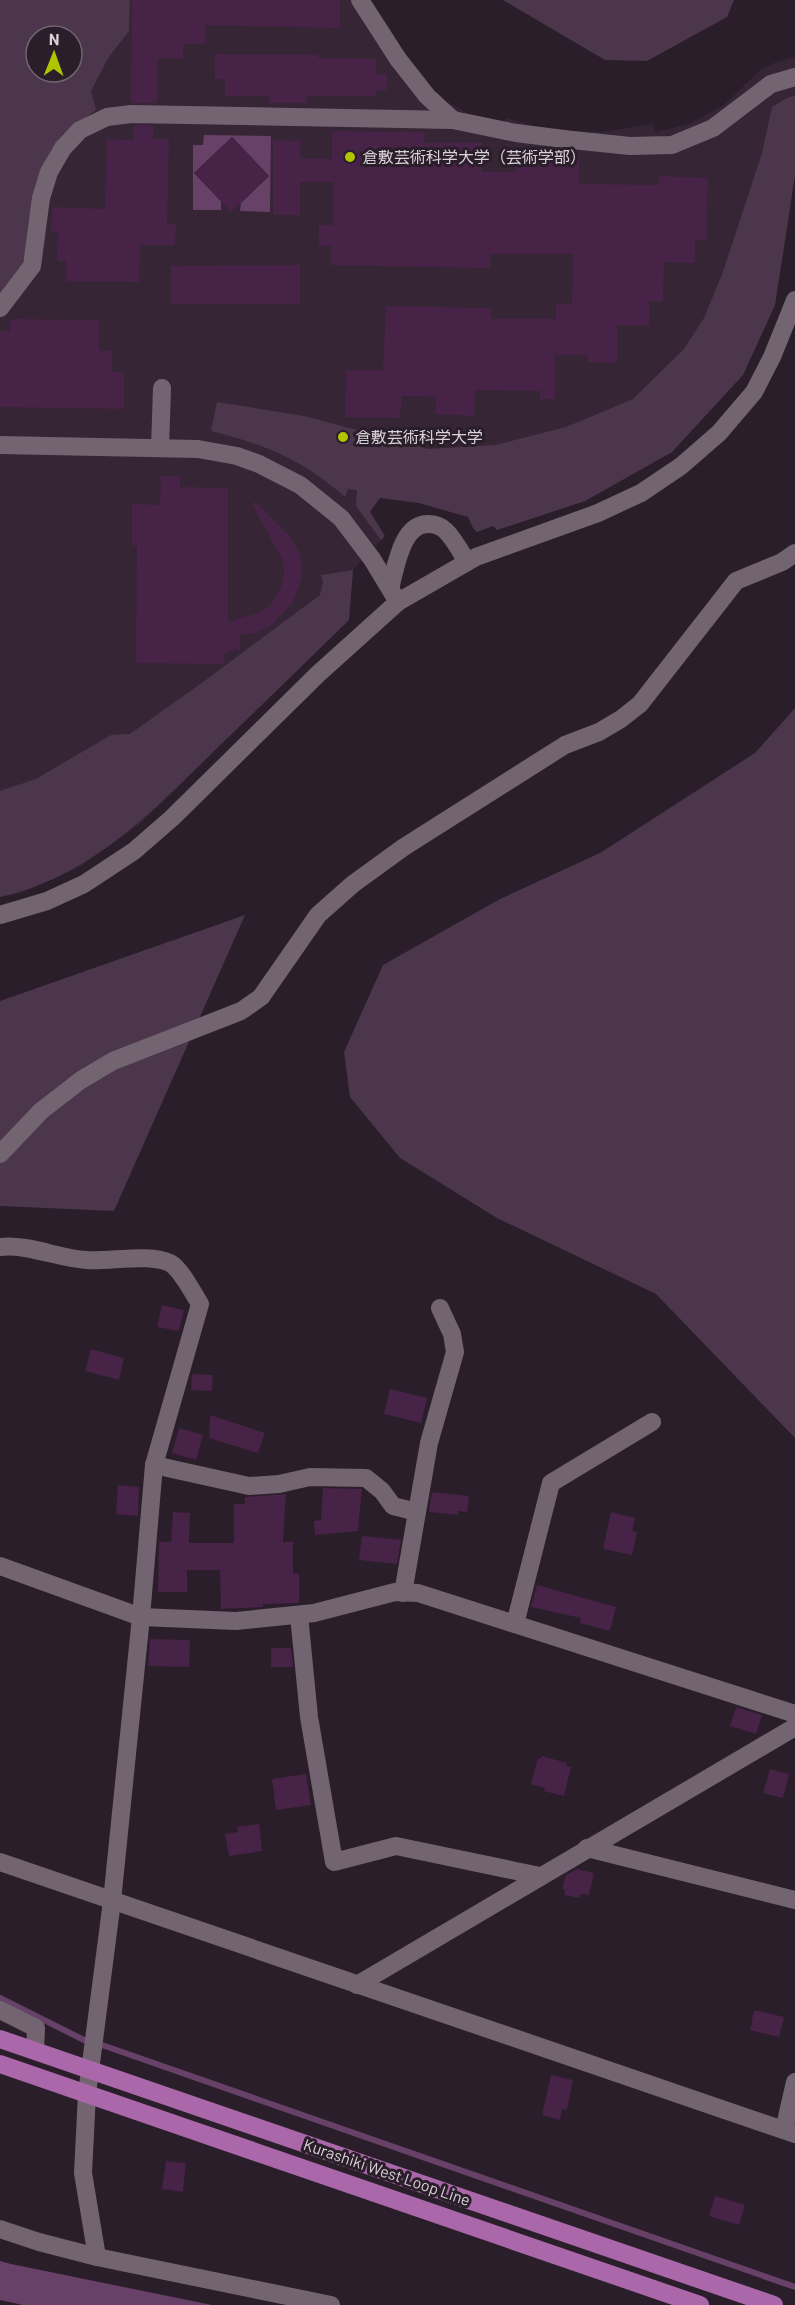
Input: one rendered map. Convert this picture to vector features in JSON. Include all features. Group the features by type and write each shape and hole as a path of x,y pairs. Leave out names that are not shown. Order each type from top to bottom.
{"main road":[{"name":"Kurashiki West Loop Line","path":"0,2039 774,2305"},
{"name":"Kurashiki West Loop Line","path":"0,2064 700,2305"}],"street":[{"path":"360,0 398,59 427,96 453,120"},
{"path":"0,308 32,266 41,198 49,172 63,148 80,130 107,117 131,114 453,120 516,133 572,141 630,146 672,145 713,128 771,84 795,77"},
{"path":"0,915 46,901 84,884 134,851 172,818 318,674 394,595 476,557 598,513 641,493 681,466 719,433 754,392 772,357 795,300"},
{"path":"160,448 162,388"},
{"path":"0,445 198,449 237,456 259,464 300,485 341,518 394,595"},
{"path":"394,595 402,548 408,534 420,524 435,524 445,530 467,562"},
{"path":"0,1154 40,1112 81,1080 113,1061 241,1011 261,997 318,915 354,884 404,847 565,745 599,732 621,719 640,704 736,581 782,562 795,553"},
{"path":"0,1247 18,1246 88,1261 146,1259 170,1263 185,1279 200,1304 154,1465 112,1901 89,2068 83,2173 98,2257"},
{"path":"403,1593 429,1443 455,1352 452,1334 440,1308"},
{"path":"515,1624 551,1483 652,1422"},
{"path":"154,1465 249,1486 279,1484 310,1477 366,1478 382,1491 393,1506 417,1512"},
{"path":"0,1566 141,1617 236,1621 314,1613 395,1592 418,1593 795,1714"},
{"path":"299,1615 309,1717 334,1862 396,1845 540,1876"},
{"path":"357,1985 795,1728"},
{"path":"587,1848 795,1900"},
{"path":"0,1862 790,2132 795,2082"},
{"path":"0,2010 36,2028 35,2051"},
{"path":"0,2229 98,2257 331,2305"}],"shaded area":[{"path":"0,0 130,0 129,31 109,57 91,91 96,110 63,134 50,152 35,186 29,237 23,264 0,299"},
{"name":"倉敷芸術科学大学","path":"130,0 370,0 399,49 441,99 469,114 505,122 506,118 549,130 604,132 652,124 656,132 689,124 724,105 759,71 776,62 795,57 795,175 790,210 775,305 743,375 672,452 585,501 497,530 493,526 477,532 468,517 419,503 379,498 370,512 385,536 353,570 349,620 140,824 78,868 21,893 0,897 0,299 29,237 35,186 50,152 63,134 83,119 91,91 109,57 129,31"},
{"path":"503,0 734,0 727,17 647,61 605,60"},
{"path":"795,96 795,175 775,305 743,375 672,452 585,501 497,530 493,526 477,532 468,517 419,503 380,498 370,512 385,536 381,540 356,506 357,490 348,489 345,497 314,473 282,455 211,431 217,402 304,416 428,449 495,445 566,427 633,399 684,349 704,318 723,272 762,153 772,107"},
{"path":"204,135 271,136 270,212 240,211 241,203 269,176 232,137 194,173 221,201 221,210 193,210 193,145 203,145"},
{"path":"353,570 349,620 172,792 121,837 64,874 0,897 0,791 36,779 111,735 130,734 320,595 323,581 321,575"},
{"path":"795,708 795,1438 656,1294 497,1218 400,1158 350,1097 344,1052 383,965 500,899 600,853 755,753"},
{"path":"245,915 114,1211 0,1206 0,1001"},
{"path":"0,2261 212,2305 23,2305 0,2300"}],"building":[{"path":"132,0 340,0 340,28 205,25 205,44 183,44 183,58 158,58 157,103 131,103"},
{"path":"215,54 318,55 318,58 376,59 376,74 387,74 387,90 376,90 376,96 306,96 306,103 269,103 270,96 225,96 225,79 215,79"},
{"path":"133,125 154,126 153,139 169,139 167,224 176,224 175,245 140,245 139,282 66,281 66,261 57,261 58,232 51,231 52,207 105,209 107,139 133,140"},
{"path":"332,131 425,132 424,143 482,143 482,172 515,172 515,159 579,160 579,184 659,185 659,176 708,178 706,241 695,240 695,263 664,262 663,302 649,301 649,326 617,325 617,363 588,362 588,355 555,355 555,399 540,399 540,391 475,390 474,416 435,414 436,397 402,396 400,418 345,417 346,370 383,370 386,306 491,308 491,319 556,319 556,304 572,304 573,254 490,254 490,268 331,265 331,246 319,246 319,225 334,225 334,182 300,182 300,215 273,215 273,140 301,141 300,158 332,159"},
{"path":"232,137 269,176 231,212 194,173"},
{"path":"300,265 300,304 171,304 171,266"},
{"path":"10,319 99,320 99,351 112,351 112,372 124,372 124,409 0,407 0,331 10,331"},
{"path":"161,476 180,476 180,487 228,488 228,622 261,612 270,606 281,588 284,572 283,561 252,504 255,502 290,537 301,556 302,577 293,602 273,624 256,633 240,635 240,650 228,650 228,653 223,653 224,664 136,663 137,545 132,546 132,504 160,505"},
{"path":"162,1305 184,1310 179,1331 157,1327"},
{"path":"91,1349 124,1358 119,1380 85,1371"},
{"path":"192,1374 213,1375 212,1391 191,1390"},
{"path":"390,1389 427,1398 421,1423 384,1414"},
{"path":"210,1415 265,1433 258,1453 209,1438"},
{"path":"179,1428 203,1435 196,1460 172,1453"},
{"path":"118,1485 139,1487 138,1516 116,1514"},
{"path":"323,1488 362,1489 358,1531 315,1535 314,1521 321,1520"},
{"path":"432,1492 469,1496 467,1512 458,1511 458,1515 429,1512"},
{"path":"286,1494 283,1542 293,1542 293,1574 299,1574 299,1603 221,1609 220,1570 187,1570 187,1592 158,1592 159,1542 171,1542 173,1512 190,1513 189,1543 234,1543 234,1504 245,1504 245,1497"},
{"path":"611,1512 635,1518 632,1531 637,1532 632,1555 603,1549"},
{"path":"362,1536 401,1540 397,1564 359,1560"},
{"path":"537,1585 616,1607 610,1631 580,1623 581,1618 531,1607"},
{"path":"150,1639 190,1640 189,1667 148,1666"},
{"path":"271,1648 291,1648 293,1667 271,1667"},
{"path":"736,1707 762,1715 756,1734 730,1726"},
{"path":"542,1756 567,1763 566,1766 571,1767 564,1796 544,1791 545,1788 531,1784 538,1758 541,1759"},
{"path":"770,1769 789,1774 783,1798 763,1793"},
{"path":"306,1774 311,1805 276,1810 272,1779"},
{"path":"259,1824 262,1851 229,1856 225,1834 238,1832 237,1827"},
{"path":"577,1869 594,1873 589,1895 581,1894 580,1898 564,1895 565,1890 562,1889 566,1875"},
{"path":"754,2010 784,2017 779,2037 750,2030"},
{"path":"551,2075 573,2080 567,2110 562,2109 560,2120 542,2115"},
{"path":"166,2161 186,2163 183,2192 162,2189"},
{"path":"715,2196 745,2205 739,2225 709,2216"}],"waterway":[{"path":"0,1998 84,2040 795,2287"}],"place":[{"name":"倉敷芸術科学大学（芸術学部）","path":"350,157"},
{"name":"倉敷芸術科学大学","path":"343,437"}]}
